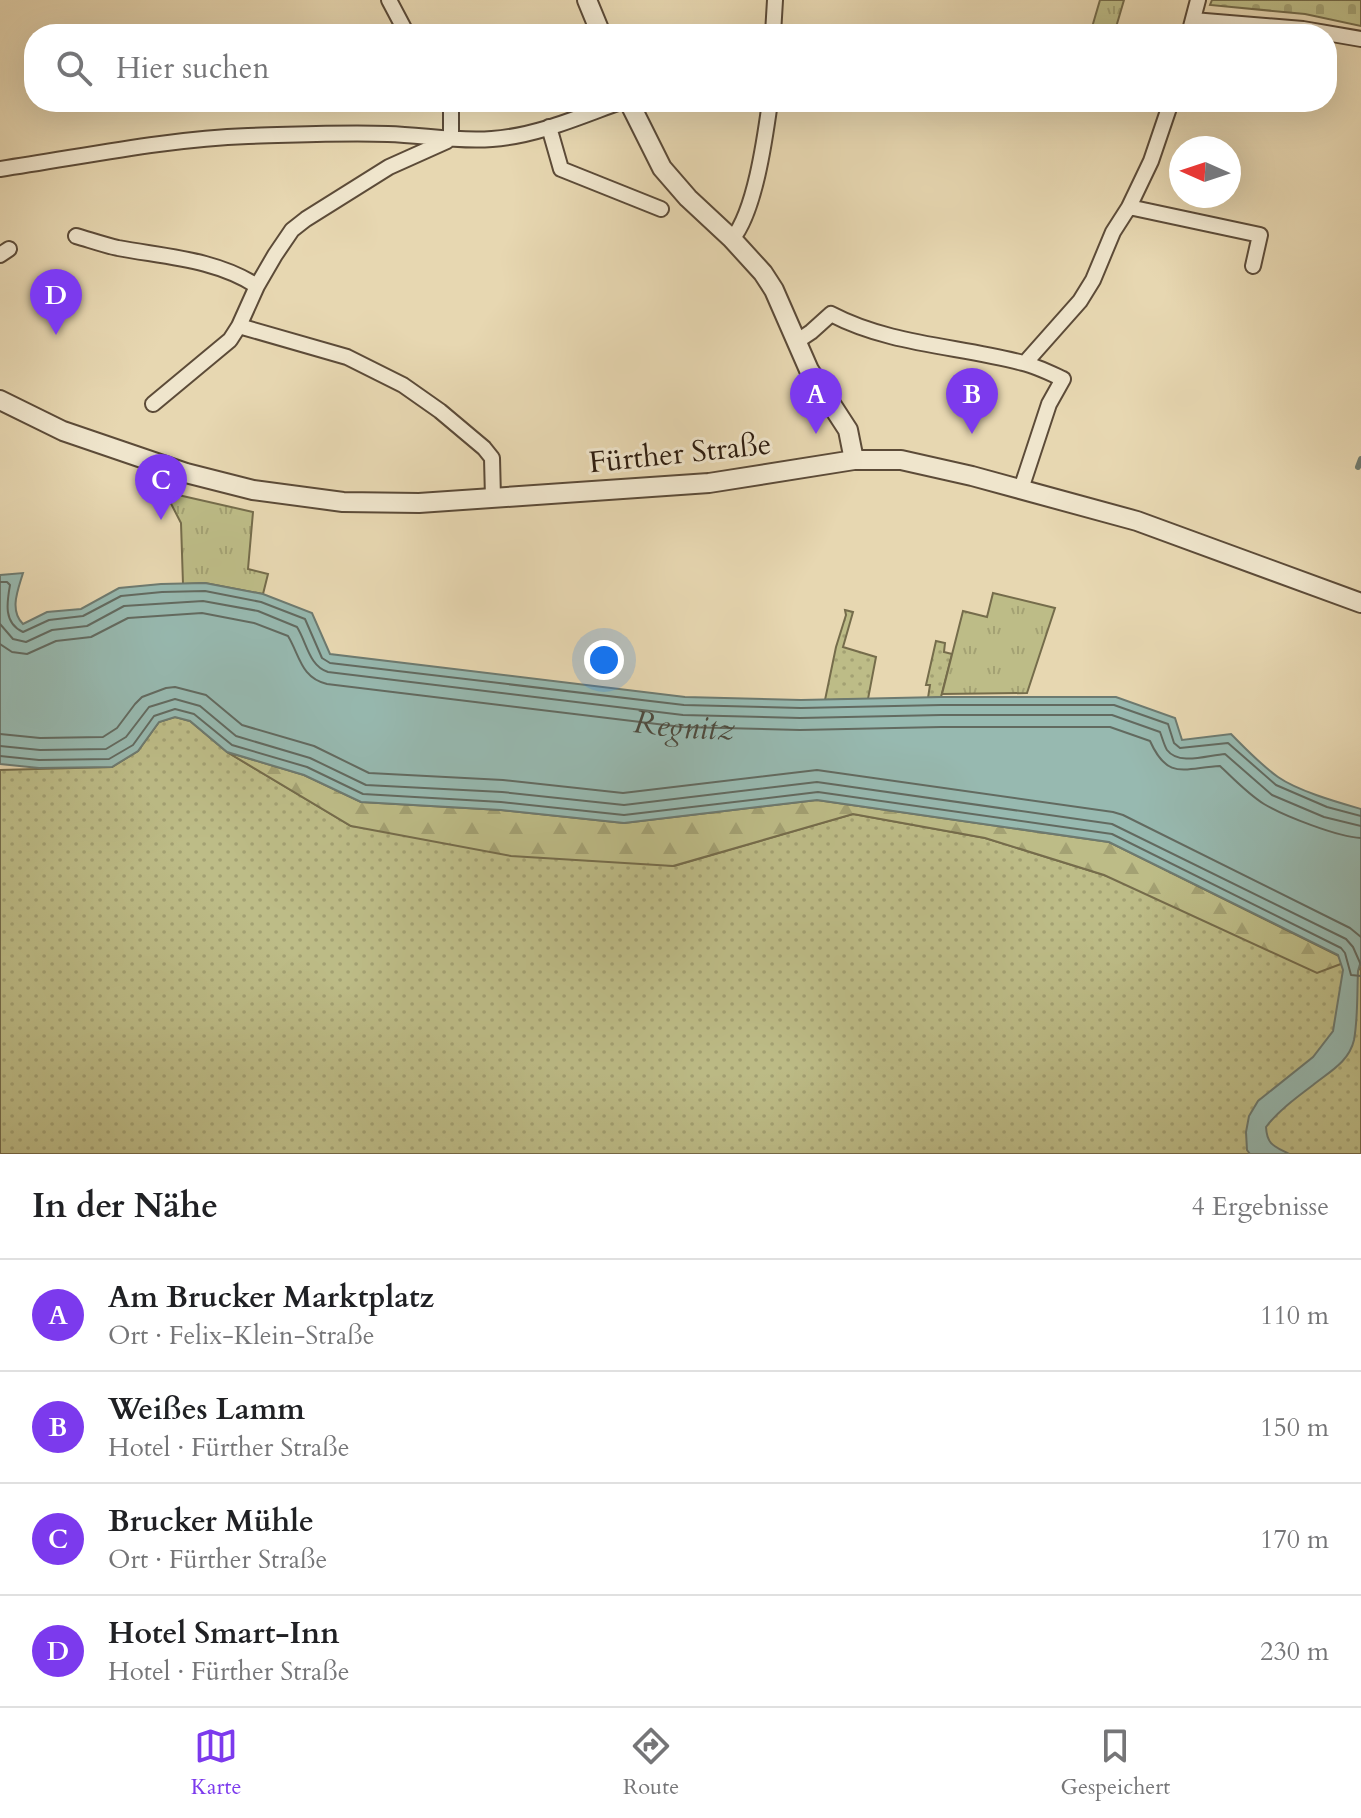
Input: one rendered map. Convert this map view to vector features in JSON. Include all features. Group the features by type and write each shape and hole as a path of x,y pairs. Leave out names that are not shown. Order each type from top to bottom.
{"street":[{"path":"389,0 402,24"},
{"path":"587,0 597,24"},
{"path":"774,24 775,0"},
{"path":"1192,24 1198,0"},
{"path":"1337,35 1361,39"},
{"path":"451,112 451,139"},
{"path":"0,169 151,145 244,136 388,134 492,139 549,127 592,112"},
{"path":"634,112 662,168 688,198 732,239 774,290 809,370 848,430 854,460"},
{"path":"732,239 749,210 768,112"},
{"path":"1025,363 1080,301 1093,280 1113,232 1151,161 1168,112"},
{"path":"549,127 561,169 661,209"},
{"path":"153,404 230,340 257,286 292,230 389,167 451,139"},
{"path":"1129,207 1260,235 1253,266"},
{"path":"76,236 116,248 203,262 257,286"},
{"path":"796,342 831,314 876,334 1025,363 1063,379 1049,404 1021,489"},
{"path":"239,326 347,357 403,385 440,411 492,458 493,498"},
{"name":"Fürther Straße","path":"0,400 63,431 186,473 253,490 343,502 419,503 709,483 854,460 901,460 1137,521 1361,603"}],"green space":[{"path":"1100,0 1124,0 1117,24 1093,24"},
{"path":"1212,0 1361,0 1361,26 1305,14 1210,5"},
{"path":"165,492 253,512 248,569 268,574 263,594 205,583 183,584 181,523"},
{"path":"993,593 1055,608 1027,693 942,694 963,611 987,617"},
{"path":"845,610 853,612 843,647 876,657 868,699 825,700 846,615"},
{"path":"936,641 945,643 944,652 952,654 941,697 928,698 930,685 926,685"},
{"path":"175,717 190,721 227,752 351,826 674,866 853,814 985,838 1104,875 1349,961 1361,970 1361,1154 0,1154 0,770 112,767 138,751 159,722"},
{"path":"227,752 304,775 361,802 501,810 624,823 817,800 1109,842 1349,961 1317,973 1104,875 985,838 853,814 673,866 511,856 351,826"},
{"path":"1349,961 1361,961 1361,970"}],"water":[{"name":"Regnitz","path":"23,573 17,593 16,613 23,624 47,612 81,609 119,588 205,583 263,594 312,613 330,654 685,697 801,700 1116,697 1175,718 1182,740 1231,734 1286,782 1361,809 1361,961 1354,1040 1338,1066 1288,1104 1266,1127 1275,1147 1289,1154 1250,1154 1246,1132 1249,1116 1258,1101 1313,1057 1333,1031 1343,970 1338,955 1109,842 817,800 624,823 501,810 361,802 304,775 227,752 190,721 175,717 159,722 138,751 112,767 39,768 0,764 0,575"}],"waterway":[{"path":"1358,467 1361,459"}],"place":[{"name":"Hotel Smart-Inn","path":"56,335"},
{"name":"Am Brucker Marktplatz","path":"816,434"},
{"name":"Weißes Lamm","path":"972,434"},
{"name":"Brucker Mühle","path":"161,520"}]}
